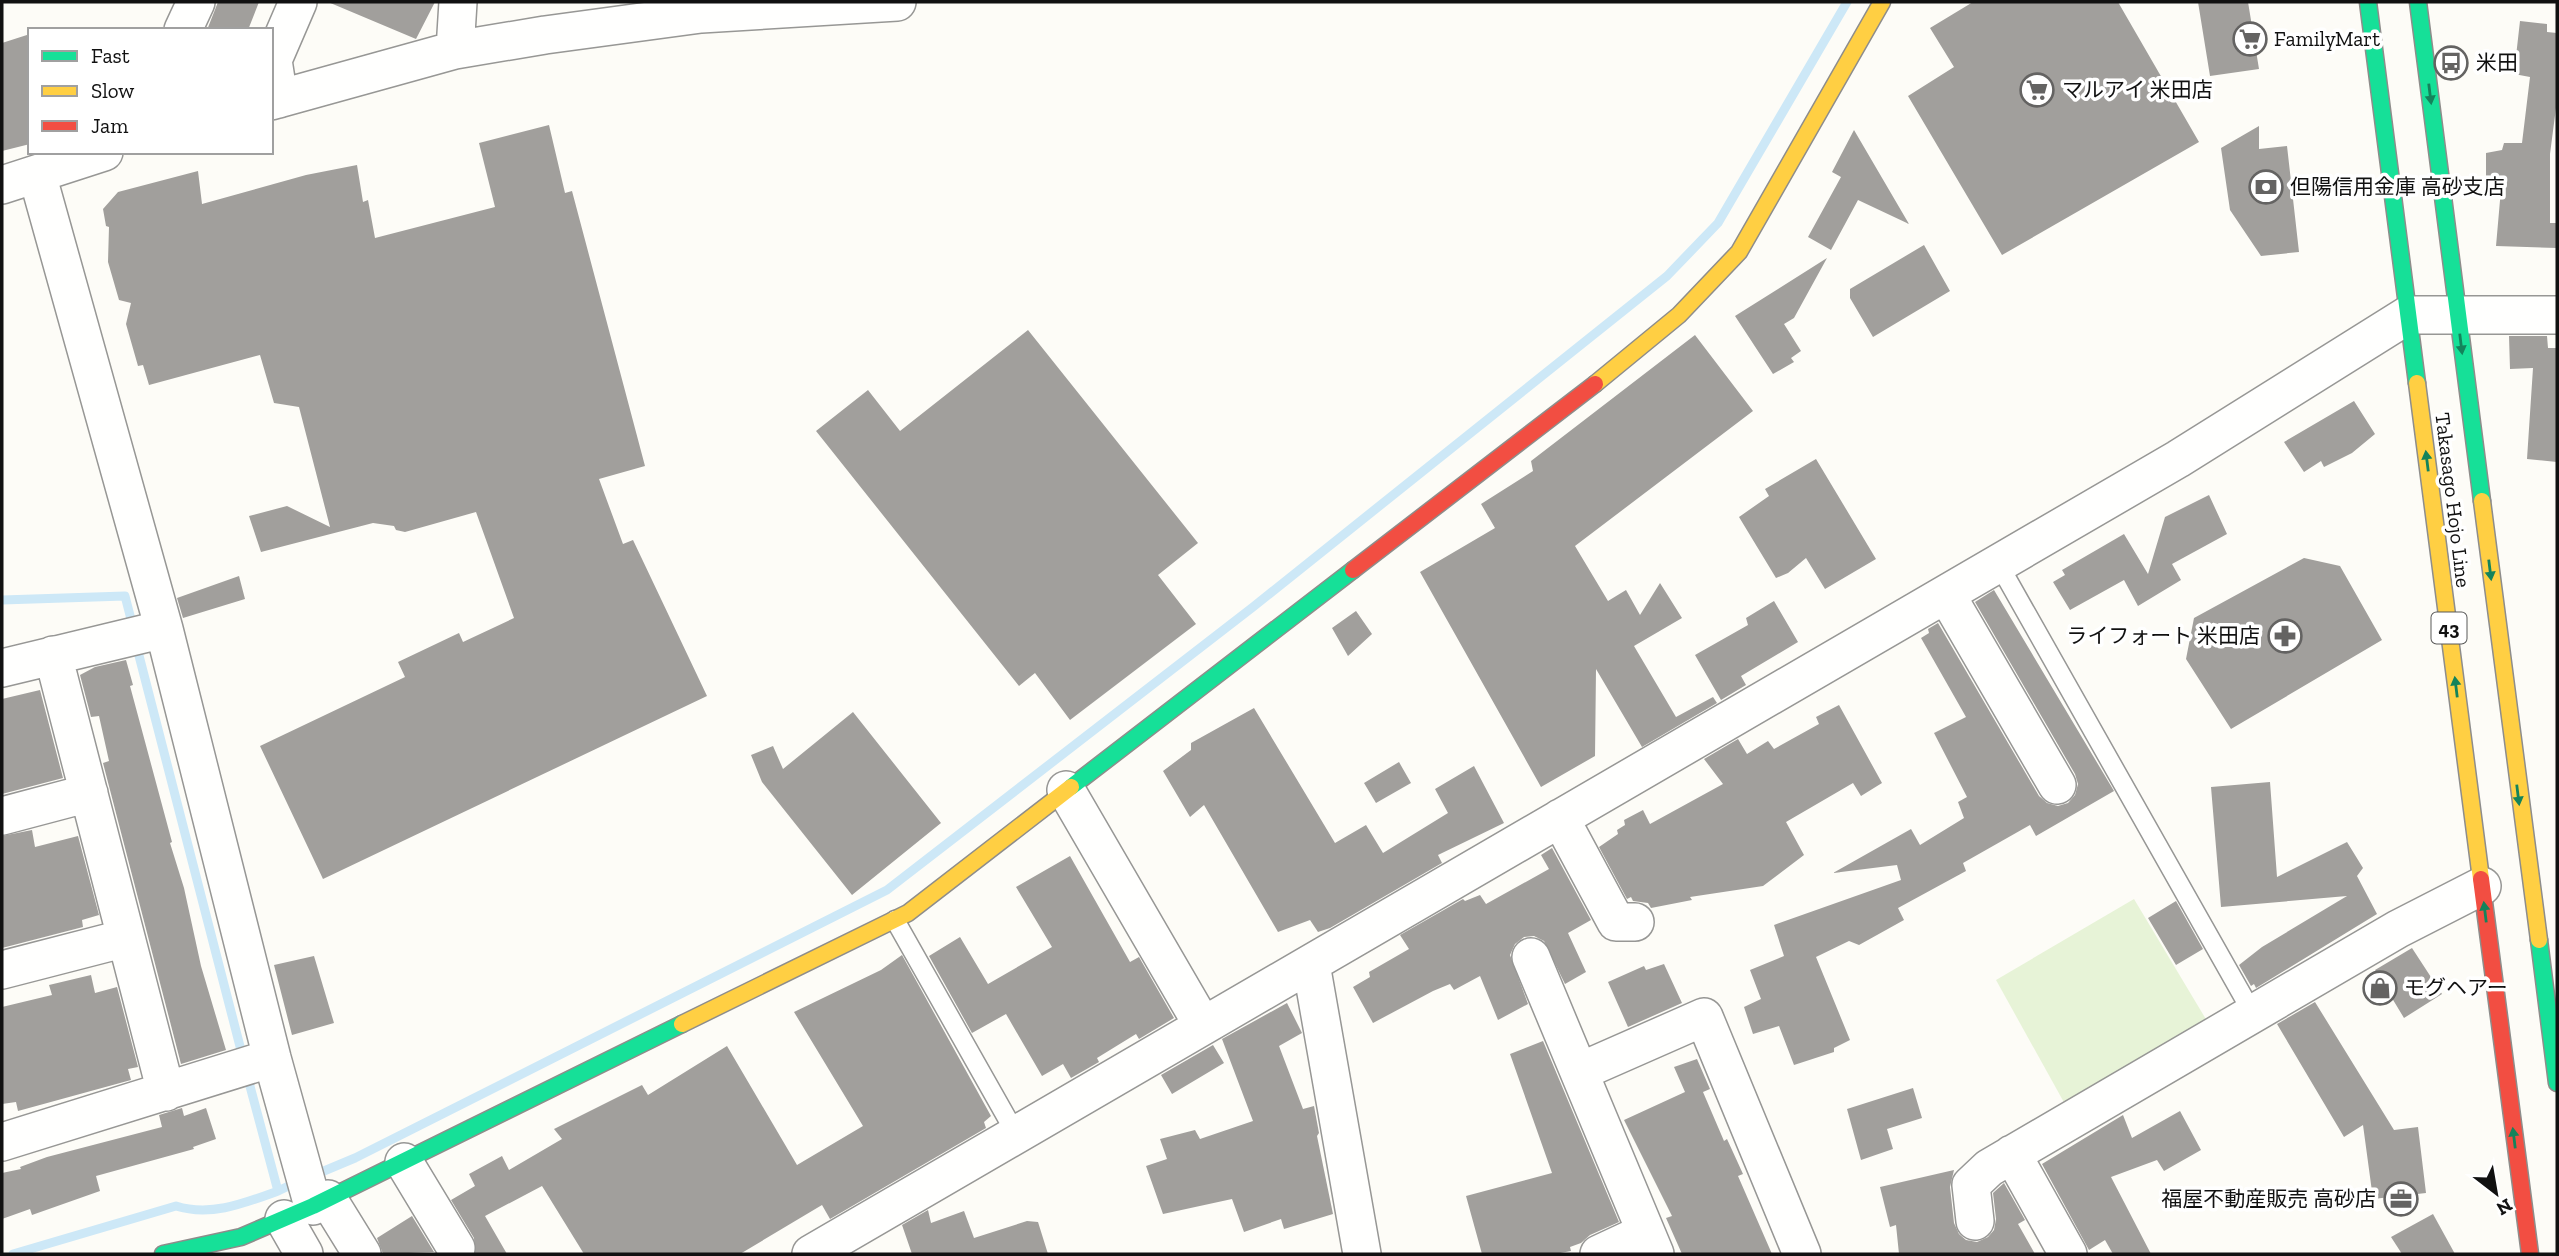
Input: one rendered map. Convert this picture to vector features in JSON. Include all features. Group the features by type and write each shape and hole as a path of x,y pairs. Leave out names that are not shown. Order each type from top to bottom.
{"main road":[{"path":"163,1254 241,1237 308,1208 895,920 1653,339 1702,296 1727,269 1749,237 1882,2"},
{"name":"Takasago Hojo Line","path":"2368,2 2530,1254"},
{"name":"Takasago Hojo Line","path":"2418,2 2557,1083"}],"street":[{"path":"184,28 196,2"},
{"path":"298,2 273,60 275,100 455,50 704,8 897,2"},
{"path":"455,50 458,2"},
{"path":"2,185 93,154"},
{"path":"37,174 164,629 253,1064 308,1208 304,1254"},
{"path":"811,1254 1202,1024 1311,964 2178,459 2408,315 2557,315"},
{"path":"1946,594 2057,785"},
{"path":"2,667 164,629"},
{"path":"53,655 166,1092"},
{"path":"1066,790 1202,1024"},
{"path":"2,816 89,793"},
{"path":"1560,818 1616,922 1634,922"},
{"path":"1975,1221 1971,1185 1980,1174 2398,929 2482,886"},
{"path":"2,970 126,938"},
{"path":"1531,957 1649,1244 1599,1254"},
{"path":"1311,964 1362,1254"},
{"path":"1579,1072 1704,1017 1802,1254"},
{"path":"2,1142 253,1064"},
{"path":"2012,1154 2068,1254"},
{"path":"404,1162 456,1248"},
{"path":"308,1208 362,1254"}],"lane":[{"path":"1998,563 2253,1014"},
{"path":"895,920 1016,1134"}],"green space":[{"path":"2134,899 2213,1031 2071,1115 1996,980"}],"building":[{"path":"218,2 259,2 249,28 208,28"},
{"path":"328,2 435,2 416,39"},
{"path":"1973,2 2118,2 2199,142 2002,255 1908,96 1954,67 1930,28"},
{"path":"2198,2 2248,2 2259,69 2210,76"},
{"path":"2520,21 2547,24 2547,32 2557,33 2557,100 2550,154 2550,223 2557,223 2557,248 2496,246 2501,189 2486,189 2486,153 2502,150 2504,143 2522,143 2530,77 2514,74"},
{"path":"28,35 28,144 2,151 2,43"},
{"path":"549,125 565,193 572,191 645,466 599,479 623,544 633,540 707,696 323,879 260,746 405,677 398,662 459,633 463,642 514,618 476,512 405,532 396,530 394,526 373,523 261,552 249,516 287,506 330,527 299,407 274,403 260,355 149,385 143,365 138,366 126,324 131,303 119,300 108,262 109,227 106,226 103,209 118,192 198,171 202,204 306,175 357,165 363,202 368,200 375,238 495,207 479,143"},
{"path":"2259,126 2259,149 2287,146 2299,252 2261,256 2230,210 2221,148"},
{"path":"1854,130 1909,224 1858,200 1831,250 1808,237 1841,177 1832,172"},
{"path":"1924,245 1950,291 1873,337 1850,298 1850,289"},
{"path":"1827,258 1794,318 1784,324 1801,351 1791,358 1794,362 1773,374 1735,316"},
{"path":"1028,330 1198,543 1158,575 1196,624 1070,720 1035,673 1019,686 816,431 868,390 900,431"},
{"path":"1695,335 1753,411 1575,546 1608,601 1626,590 1640,615 1660,583 1682,618 1634,646 1676,717 1713,697 1717,703 1642,747 1596,669 1595,756 1541,787 1420,572 1495,528 1481,504 1533,471 1531,461"},
{"path":"2509,336 2547,336 2548,348 2557,348 2557,462 2527,459 2533,368 2510,369"},
{"path":"2354,401 2375,434 2352,453 2324,467 2321,461 2304,472 2284,442"},
{"path":"1816,459 1876,559 1825,589 1806,558 1788,573 1776,578 1739,517 1769,496 1765,489"},
{"path":"2209,495 2227,534 2172,564 2181,580 2138,606 2124,580 2070,610 2053,582 2065,575 2062,570 2124,534 2148,574 2165,517"},
{"path":"2304,558 2340,566 2382,640 2231,729 2186,659 2194,618"},
{"path":"239,576 245,599 183,618 177,598"},
{"path":"1994,590 2114,791 2036,836 2030,825 1963,863 1966,871 1898,908 1904,920 1859,945 1849,941 1816,957 1850,1040 1834,1048 1834,1052 1794,1065 1779,1026 1753,1034 1744,1007 1761,999 1750,970 1784,956 1774,925 1901,880 1897,865 1833,873 1911,829 1920,845 1964,818 1958,802 1967,797 1934,733 1966,717 1921,638 1929,633 1928,629 1938,623 2039,796 2047,803 2058,806 2068,803 2075,795 2078,784 2075,774 1975,602"},
{"path":"1774,601 1798,642 1741,676 1746,685 1721,700 1695,655 1748,625 1746,618"},
{"path":"1356,611 1372,634 1348,656 1332,628"},
{"path":"126,660 133,685 130,686 184,888 201,966 226,1050 181,1064 103,763 109,761 99,716 91,717 80,675 95,667"},
{"path":"40,690 63,778 2,794 2,699"},
{"path":"1839,705 1882,783 1861,796 1853,783 1786,822 1804,855 1763,886 1690,897 1692,900 1651,908 1648,903 1633,901 1631,897 1627,899 1599,847 1618,834 1617,830 1625,825 1624,820 1643,810 1650,824 1723,784 1704,759 1738,739 1747,754 1768,741 1774,749 1819,724 1816,717"},
{"path":"1254,708 1335,843 1366,825 1383,853 1448,813 1435,789 1474,766 1504,823 1438,855 1442,863 1330,928 1318,932 1310,920 1278,932 1204,805 1190,817 1163,771 1191,750 1191,743"},
{"path":"853,712 941,823 852,895 762,782 751,755 773,746 783,769"},
{"path":"1399,762 1411,783 1376,803 1364,783"},
{"path":"2270,782 2277,877 2347,842 2363,868 2357,876 2377,914 2256,988 2254,984 2251,986 2239,965 2262,947 2347,896 2221,907 2211,787"},
{"path":"32,830 35,847 78,836 99,915 82,920 83,927 2,948 2,836"},
{"path":"1552,848 1591,920 1568,933 1586,972 1565,984 1544,941 1534,936 1524,937 1515,944 1510,955 1528,1004 1498,1020 1480,976 1454,990 1450,984 1433,991 1373,1023 1353,987 1370,977 1369,972 1409,949 1400,935 1463,899 1465,901 1480,895 1486,904 1549,869 1541,855"},
{"path":"1070,856 1130,962 1139,957 1174,1018 1139,1039 1136,1034 1097,1058 1099,1062 1071,1078 1063,1064 1042,1076 1006,1014 972,1033 929,956 960,937 988,984 1052,947 1016,887"},
{"path":"2176,901 2203,949 2176,965 2148,918"},
{"path":"2412,948 2442,994 2404,1018 2375,970"},
{"path":"902,955 991,1116 984,1122 986,1128 830,1219 822,1205 740,1254 584,1254 542,1186 485,1216 507,1254 475,1254 474,1238 451,1200 475,1186 469,1174 502,1156 509,1170 562,1139 554,1129 642,1085 648,1095 727,1046 797,1165 863,1126 794,1012 881,970"},
{"path":"314,956 334,1023 292,1035 274,965"},
{"path":"1664,964 1682,1003 1628,1027 1608,982 1644,966 1646,970"},
{"path":"91,975 95,993 117,987 138,1067 128,1069 131,1080 18,1111 16,1102 2,1104 2,1007 52,995 49,985"},
{"path":"2315,1002 2394,1130 2418,1127 2426,1193 2373,1199 2363,1125 2344,1137 2277,1024"},
{"path":"1287,1003 1302,1033 1279,1046 1303,1109 1314,1106 1319,1133 1317,1136 1333,1214 1284,1229 1281,1219 1244,1232 1232,1199 1163,1214 1146,1166 1167,1159 1160,1139 1195,1130 1200,1139 1253,1121 1222,1039"},
{"path":"1543,1041 1619,1222 1570,1247 1571,1251 1555,1254 1482,1254 1466,1196 1552,1173 1510,1054"},
{"path":"1213,1045 1224,1063 1172,1094 1161,1075"},
{"path":"1697,1059 1710,1089 1703,1092 1724,1141 1727,1139 1743,1174 1738,1176 1772,1254 1682,1254 1666,1218 1672,1216 1624,1120 1685,1092 1674,1067"},
{"path":"1913,1088 1922,1118 1887,1129 1893,1149 1861,1160 1847,1109"},
{"path":"182,1108 184,1116 206,1108 216,1139 193,1147 194,1149 96,1176 100,1191 32,1215 30,1209 2,1219 2,1173 21,1169 20,1167 47,1157 162,1127 159,1115"},
{"path":"2180,1111 2201,1150 2164,1171 2157,1160 2111,1177 2151,1254 2113,1254 2105,1240 2089,1250 2042,1164 2123,1115 2132,1138"},
{"path":"1954,1170 1950,1187 1954,1223 1959,1234 1966,1240 1977,1242 1988,1237 1994,1230 1996,1219 1993,1193 2004,1183 2025,1220 2018,1224 2035,1254 1899,1254 1896,1225 1890,1227 1880,1187"},
{"path":"928,1210 931,1223 964,1211 974,1238 1027,1221 1038,1222 1048,1254 912,1254 902,1225"},
{"path":"2433,1214 2455,1254 2402,1254 2391,1237"},
{"path":"412,1216 434,1252 383,1254 377,1238"}],"waterway":[{"path":"312,1176 355,1158 887,890 1253,607 1667,276 1718,223 1847,2"},
{"path":"2,600 125,596 133,627"},
{"path":"136,644 243,1058"},
{"path":"247,1075 278,1191 299,1181"},
{"path":"13,1254 176,1206 215,1209 278,1191"}],"traffic: fast":[{"path":"2368,2 2417,383"},
{"path":"2418,2 2482,501"},
{"path":"1071,787 1353,570"},
{"path":"2539,940 2557,1083"},
{"path":"163,1254 241,1237 313,1206 682,1024"}],"traffic: slow":[{"path":"1595,384 1679,315 1739,252 1882,2"},
{"path":"2417,383 2481,879"},
{"path":"2482,501 2539,940"},
{"path":"682,1024 908,913 1071,787"}],"traffic: jam":[{"path":"1353,570 1595,384"},
{"path":"2481,879 2530,1254"}],"place":[{"name":"FamilyMart","path":"2250,39"},
{"name":"米田","path":"2451,63"},
{"name":"マルアイ 米田店","path":"2037,90"},
{"name":"但陽信用金庫 高砂支店","path":"2266,187"},
{"name":"ライフォート 米田店","path":"2285,636"},
{"name":"モグヘアー","path":"2380,988"},
{"name":"福屋不動産販売 高砂店","path":"2401,1199"}]}
